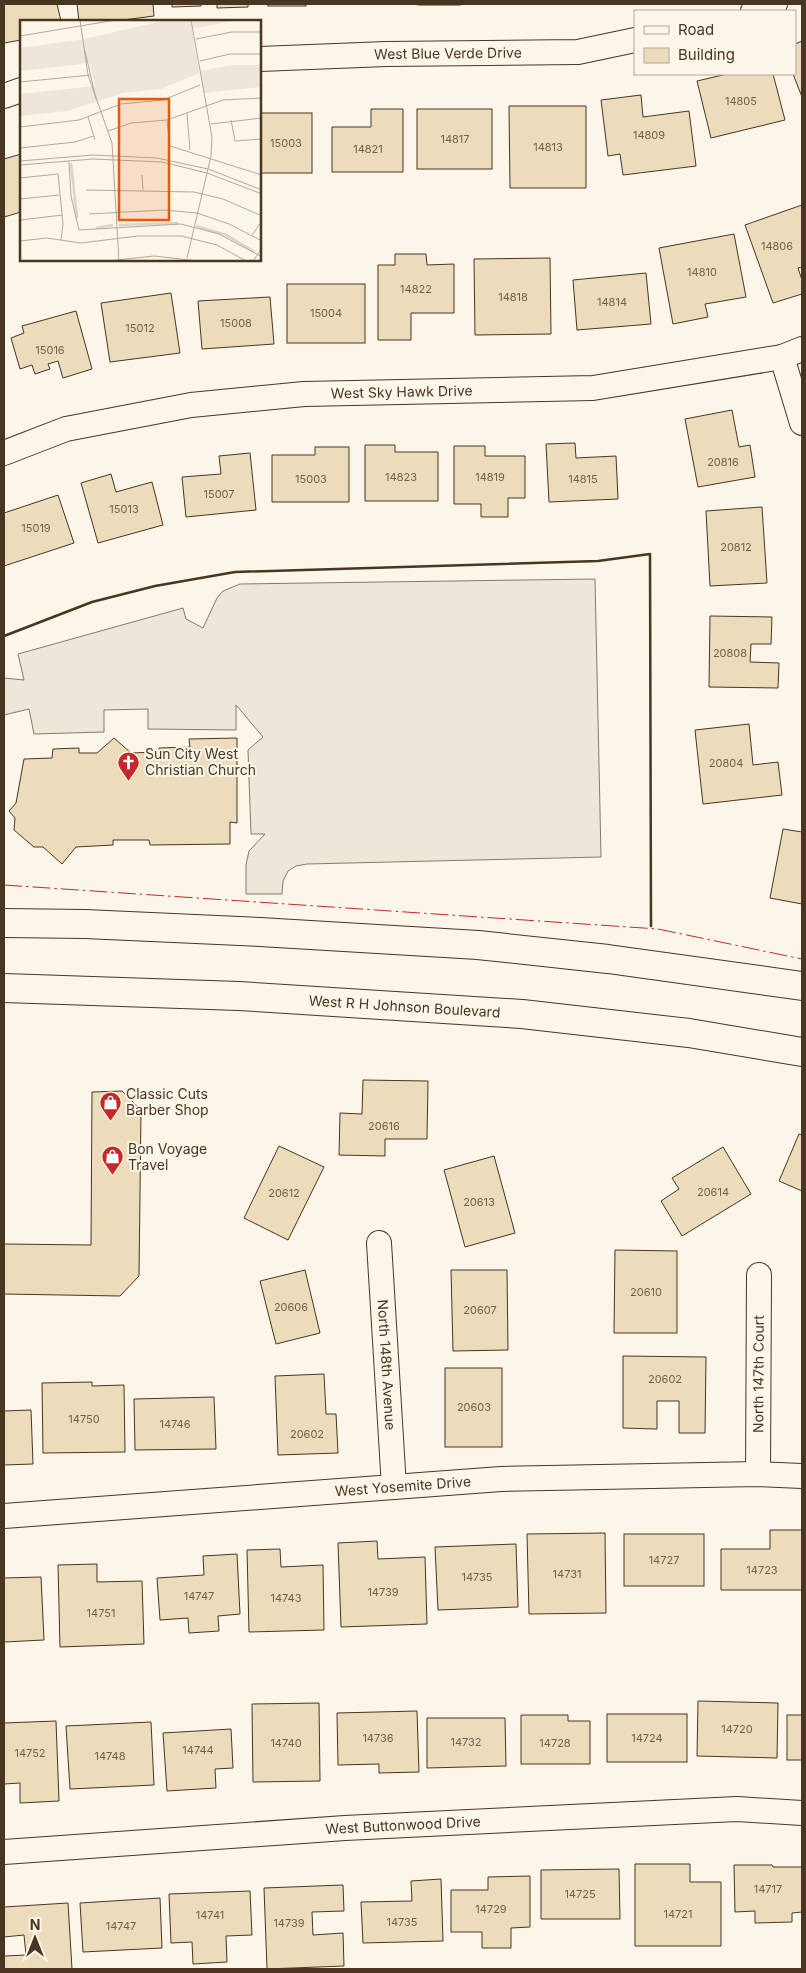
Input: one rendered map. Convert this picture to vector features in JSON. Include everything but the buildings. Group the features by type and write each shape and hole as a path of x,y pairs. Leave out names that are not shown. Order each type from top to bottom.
{"main road":[{"path":"4,923 85,924 260,932 478,946 608,959 802,986"},
{"name":"West R H Johnson Boulevard","path":"4,988 239,996 522,1014 689,1033 802,1052"}],"street":[{"path":"756,10 775,4"},
{"name":"West Blue Verde Drive","path":"261,59 386,54 578,52 634,40"},
{"path":"4,96 20,90"},
{"path":"792,353 802,423"},
{"name":"West Sky Hawk Drive","path":"4,453 66,429 191,405 304,394 593,388 792,353"},
{"name":"North 148th Avenue","path":"379,1242 394,1487"},
{"name":"North 147th Court","path":"758,1474 760,1275"},
{"name":"West Yosemite Drive","path":"4,1516 500,1479 758,1474 802,1476"},
{"name":"West Buttonwood Drive","path":"4,1852 364,1827 737,1809 802,1813"}],"shaded area":[{"path":"595,579 601,857 307,864 296,866 288,871 283,881 282,894 246,894 246,865 249,851 265,834 251,834 248,750 263,737 236,705 236,730 148,729 148,709 104,710 104,732 34,734 29,709 4,715 4,678 24,680 18,654 183,608 186,619 203,628 217,598 223,591 240,584"}],"wall":[{"path":"4,636 92,602 155,586 235,572 598,561 650,554 651,926"}],"power":[{"path":"4,885 658,929 802,959"}],"place":[{"name":"Sun City West Christian Church","path":"129,781"},
{"name":"Classic Cuts Barber Shop","path":"110,1121"},
{"name":"Bon Voyage Travel","path":"112,1176"}]}
